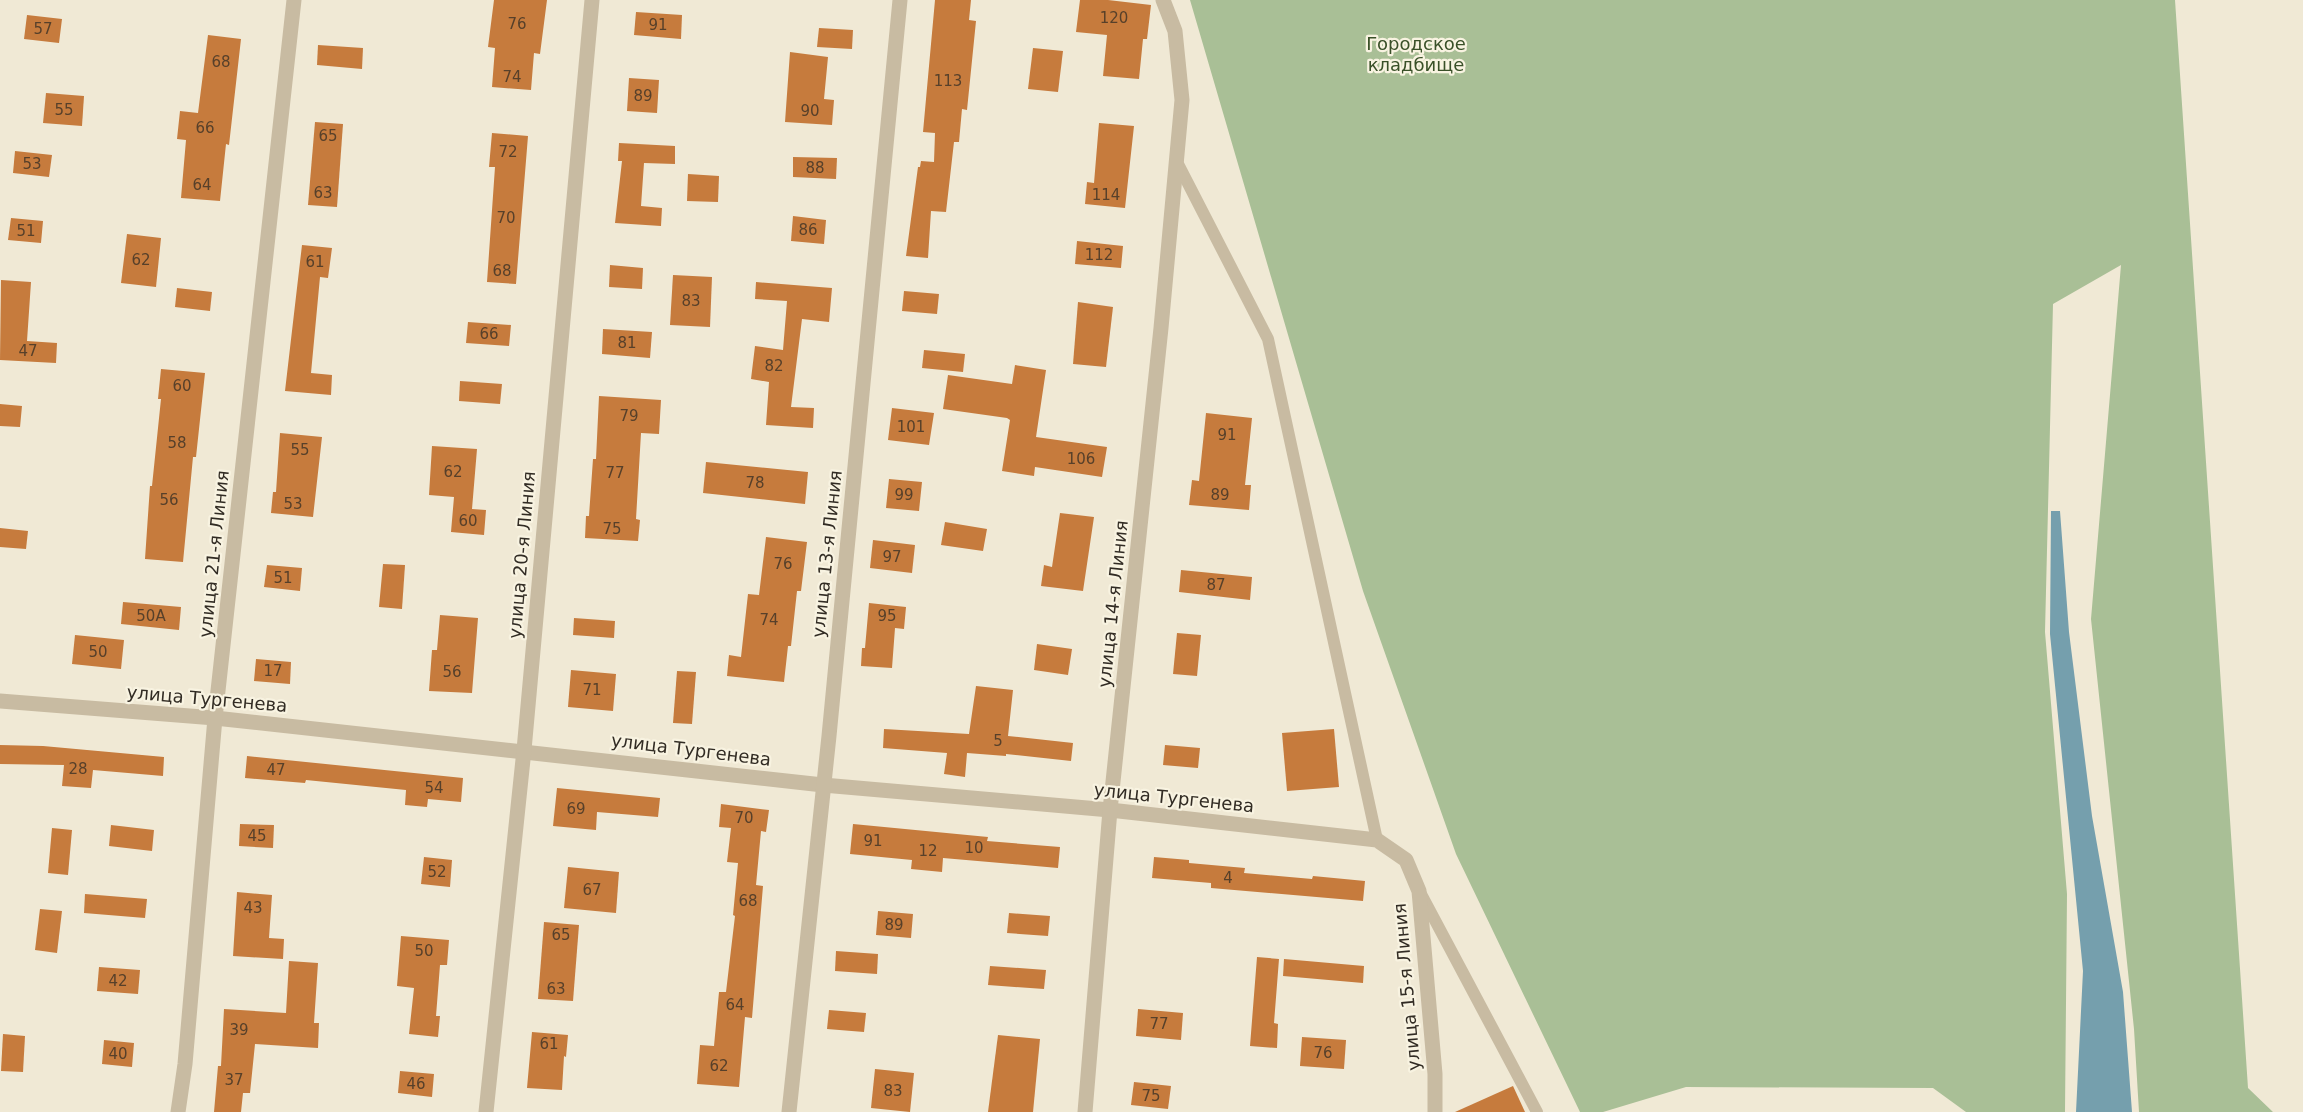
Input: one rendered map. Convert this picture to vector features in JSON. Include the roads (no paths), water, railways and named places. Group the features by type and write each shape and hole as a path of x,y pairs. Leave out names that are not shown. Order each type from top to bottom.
{"street":[{"name":"улица 21-я Линия","path":"178,1112 185,1064 215,718 294,0"},
{"name":"улица 20-я Линия","path":"486,1112 524,750 592,0"},
{"name":"улица 13-я Линия","path":"789,1112 824,785 900,0"},
{"name":"улица 14-я Линия","path":"1085,1112 1110,810 1159,352 1182,100 1175,31 1163,0"},
{"name":"улица Тургенева","path":"0,700 215,718 524,750 824,785 1110,810 1377,840"},
{"name":"улица 15-я Линия","path":"1377,840 1406,860 1419,891 1435,1074 1434,1112"}],"lane":[{"path":"1176,162 1268,339 1377,840"},
{"path":"1419,891 1537,1112"}],"water":[{"path":"2051,511 2060,511 2069,632 2092,816 2123,992 2132,1112 2076,1112 2083,971 2050,634"}],"park label":[{"name":"Городское кладбище","path":"1416,54"}]}
